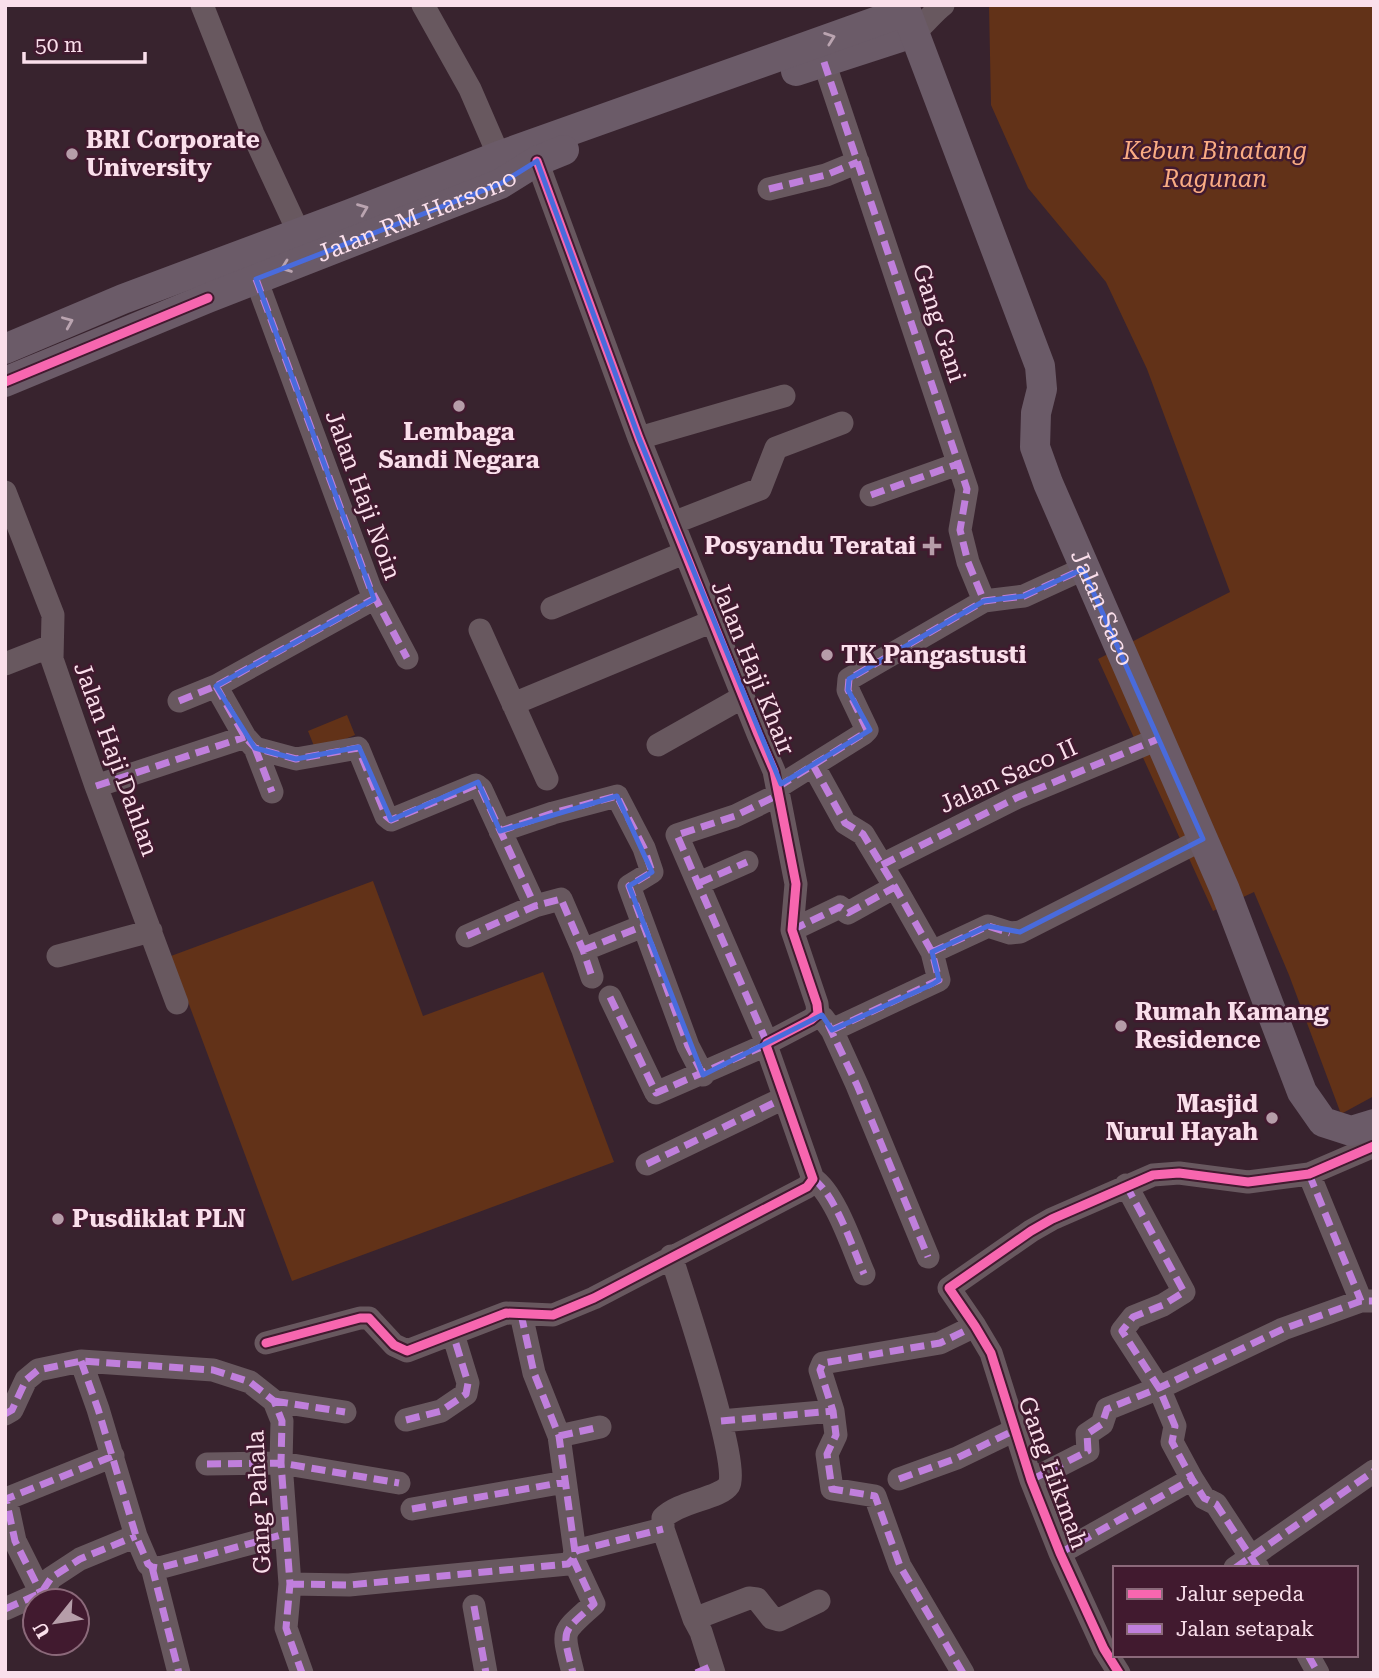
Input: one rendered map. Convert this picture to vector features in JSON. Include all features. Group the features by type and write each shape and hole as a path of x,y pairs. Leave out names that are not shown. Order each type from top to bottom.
{"main road":[{"name":"Jalan RM Harsono","path":"5,382 202,285 299,233 499,156 924,15"},
{"name":"Jalan RM Harsono","path":"5,349 123,299 256,279 499,184 537,161 677,109 824,62 924,15"},
{"name":"Jalan Saco","path":"924,15 1040,366 1042,389 1036,413 1035,447 1083,569 1203,839 1302,1092 1323,1122 1351,1131 1374,1124"}],"street":[{"path":"202,5 253,134 299,233"},
{"path":"423,5 470,89 499,156"},
{"name":"Gang Gani","path":"824,62 967,489 960,530 968,562 984,601"},
{"name":"Jalan Haji Khair","path":"537,161 639,438 775,771 796,884 792,930 825,1022"},
{"path":"769,189 826,175 858,162"},
{"name":"Jalan Haji Noin","path":"179,701 216,686 375,598 256,279"},
{"path":"639,438 784,396"},
{"path":"673,523 760,489 776,448 842,423"},
{"path":"871,495 958,464"},
{"name":"Jalan Haji Dahlan","path":"5,492 53,615 52,659 177,1003"},
{"path":"552,608 684,553"},
{"path":"864,1274 830,1197 813,1179 767,1044 677,835 735,816 778,791 813,765 863,734 867,730 848,690 849,679 984,601 1024,596 1083,569"},
{"path":"375,598 407,659"},
{"path":"513,704 713,621"},
{"path":"480,629 547,779"},
{"path":"5,664 51,646"},
{"path":"216,686 250,742 272,792"},
{"path":"657,745 743,697"},
{"name":"Jalan Saco II","path":"882,865 1016,798 1158,739"},
{"path":"96,786 250,742 296,759 358,748 386,816 391,820 476,785 481,789 535,906"},
{"path":"610,997 656,1093 703,1075 811,1020 825,1022 939,980 932,952 895,887 863,834 845,823 813,765"},
{"path":"500,831 617,796 644,848 652,872 629,886 688,1046 703,1075"},
{"path":"932,952 988,926 1010,933 1020,932 1203,839"},
{"path":"699,883 747,862"},
{"path":"792,930 840,907 848,913 895,887"},
{"path":"467,936 535,906 561,899 592,977"},
{"path":"583,950 643,926"},
{"path":"58,956 151,931"},
{"path":"825,1022 929,1257"},
{"path":"647,1164 784,1098"},
{"path":"1374,1146 1310,1174 1248,1182 1179,1173 1153,1175 1126,1185 1184,1292 1163,1305 1133,1317 1122,1331 1159,1388 1175,1426 1172,1442 1192,1479 1204,1498 1216,1504 1248,1564 1374,1471"},
{"path":"1031,1480 1088,1451 1087,1434 1102,1424 1107,1409 1159,1388 1283,1329 1369,1301 1310,1174"},
{"path":"266,1343 360,1318 369,1318 394,1345 407,1351 506,1313 553,1315 594,1298 807,1187 813,1179"},
{"name":"Gang Hikmah","path":"1109,1646 1060,1553 1031,1480 990,1353 949,1288 1042,1225 1126,1185"},
{"path":"671,1256 721,1421 732,1474 729,1485 721,1492 671,1509 663,1518 663,1529 701,1632 707,1671"},
{"path":"521,1314 534,1373 559,1436 574,1556 594,1604 567,1629 565,1638 573,1673"},
{"path":"963,1673 900,1566 875,1496 832,1489 827,1454 836,1435 833,1411 820,1370 823,1363 940,1343 975,1326"},
{"path":"406,1420 441,1411 466,1394 468,1383 453,1334"},
{"path":"81,1361 136,1536 148,1564 159,1568 285,1534"},
{"name":"Gang Pahala","path":"5,1415 12,1410 26,1380 38,1370 81,1361 213,1370 250,1382 274,1401 282,1421 281,1464 290,1584 286,1628 302,1673"},
{"path":"274,1401 345,1412"},
{"path":"721,1421 833,1411"},
{"path":"559,1436 600,1427"},
{"path":"899,1479 957,1458 1015,1430"},
{"path":"37,1587 10,1543 6,1499 113,1456"},
{"path":"207,1464 281,1464 399,1483"},
{"path":"1060,1553 1192,1479"},
{"path":"412,1509 565,1482"},
{"path":"290,1584 349,1585 568,1564 574,1556 663,1529"},
{"path":"47,1587 51,1578 80,1559 136,1536"},
{"path":"152,1567 179,1673"},
{"path":"694,1619 749,1598 757,1599 772,1618 779,1620 818,1601"},
{"path":"474,1605 486,1673"},
{"path":"1309,1657 1318,1673"}],"highlighted area":[{"path":"537,161 639,438 781,784 870,730 848,690 849,679 984,601 1024,596 1083,569 1203,839 1020,932 988,926 932,952 939,980 933,984 832,1030 822,1015 703,1075 629,886 652,872 617,796 500,831 478,782 391,820 359,747 296,759 255,748 216,686 374,599 256,279 500,184"}],"green space":[{"name":"Kebun Binatang Ragunan","path":"989,5 1374,5 1374,1096 1341,1114 1289,975 1254,892 1213,911 1098,659 1230,592 1147,369 1106,282 1028,188 991,105"},
{"path":"347,715 355,735 316,751 308,731"},
{"path":"373,881 423,1016 543,972 614,1162 292,1281 171,956"}],"marked path":[{"path":"824,62 967,489 960,530 968,562 984,601"},
{"path":"769,189 826,175 858,162"},
{"path":"256,279 370,588 407,658"},
{"path":"871,495 958,464"},
{"path":"778,787 867,730 848,690 849,679 984,601 1024,596 1083,569"},
{"path":"179,701 216,686 375,598"},
{"path":"216,686 245,737 255,748 296,759 358,748 386,816 391,820 476,785 481,789 535,906"},
{"path":"96,786 245,737"},
{"path":"882,865 1016,798 1158,739"},
{"path":"255,748 272,792"},
{"path":"813,765 845,823 863,834 895,887 932,952 939,980 832,1030"},
{"path":"767,1043 677,835 735,816 778,795"},
{"path":"500,831 617,796 644,848 652,872 629,886 688,1046 703,1075"},
{"path":"699,883 747,862"},
{"path":"792,930 840,907 848,913 895,887"},
{"path":"467,936 535,906 561,899 592,977"},
{"path":"583,950 643,926"},
{"path":"932,952 988,926 1010,933"},
{"path":"610,997 656,1093 766,1045"},
{"path":"828,1024 857,1085 928,1257"},
{"path":"647,1164 784,1098"},
{"path":"1309,1174 1361,1301"},
{"path":"813,1179 829,1196 836,1209 864,1274"},
{"path":"1126,1185 1184,1292 1163,1305 1133,1317 1122,1331 1159,1388 1175,1426 1172,1442 1192,1479 1204,1498 1216,1504 1257,1566"},
{"path":"1031,1480 1088,1451 1087,1434 1102,1424 1107,1409 1159,1388 1283,1329 1361,1301 1374,1301"},
{"path":"521,1314 534,1373 559,1436 575,1552"},
{"path":"963,1673 900,1566 875,1496 832,1489 827,1454 836,1435 833,1411 820,1370 823,1363 940,1343 975,1326"},
{"path":"406,1420 441,1411 466,1394 468,1383 453,1334"},
{"path":"81,1361 136,1536 148,1564 159,1568 285,1534"},
{"path":"5,1414 12,1410 26,1380 38,1370 81,1361 213,1370 250,1382 274,1401 282,1421 281,1463 290,1584 286,1628 302,1673"},
{"path":"274,1401 345,1412"},
{"path":"721,1421 833,1411"},
{"path":"559,1436 600,1427"},
{"path":"899,1479 957,1458 1015,1430"},
{"path":"38,1587 15,1541 6,1499 113,1456"},
{"path":"207,1464 281,1463 399,1483"},
{"path":"1238,1566 1374,1471"},
{"path":"1060,1553 1192,1479"},
{"path":"412,1509 565,1482"},
{"path":"290,1584 349,1585 568,1564 579,1550 663,1529"},
{"path":"5,1609 41,1593 51,1578 80,1559 136,1536"},
{"path":"573,1559 594,1604 567,1633 567,1648 573,1673"},
{"path":"152,1567 179,1673"},
{"path":"474,1606 486,1673"},
{"path":"1309,1657 1318,1673"},
{"path":"696,1673 712,1666"}],"cycle path":[{"path":"266,1343 360,1318 369,1318 394,1345 407,1351 506,1313 553,1315 594,1298 807,1187 813,1179 766,1045 818,1014 792,930 796,884 774,771 639,438 537,161"},
{"path":"5,382 208,298"},
{"path":"1119,1673 1104,1649 1060,1553 1031,1480 991,1353 949,1288 1052,1219 1153,1175 1179,1173 1248,1182 1309,1174 1374,1146"}],"place":[{"name":"BRI Corporate University","path":"72,154"},
{"name":"Lembaga Sandi Negara","path":"459,406"},
{"name":"Posyandu Teratai","path":"932,546"},
{"name":"TK Pangastusti","path":"827,655"},
{"name":"Rumah Kamang Residence","path":"1121,1026"},
{"name":"Masjid Nurul Hayah","path":"1272,1118"},
{"name":"Pusdiklat PLN","path":"58,1219"}]}
